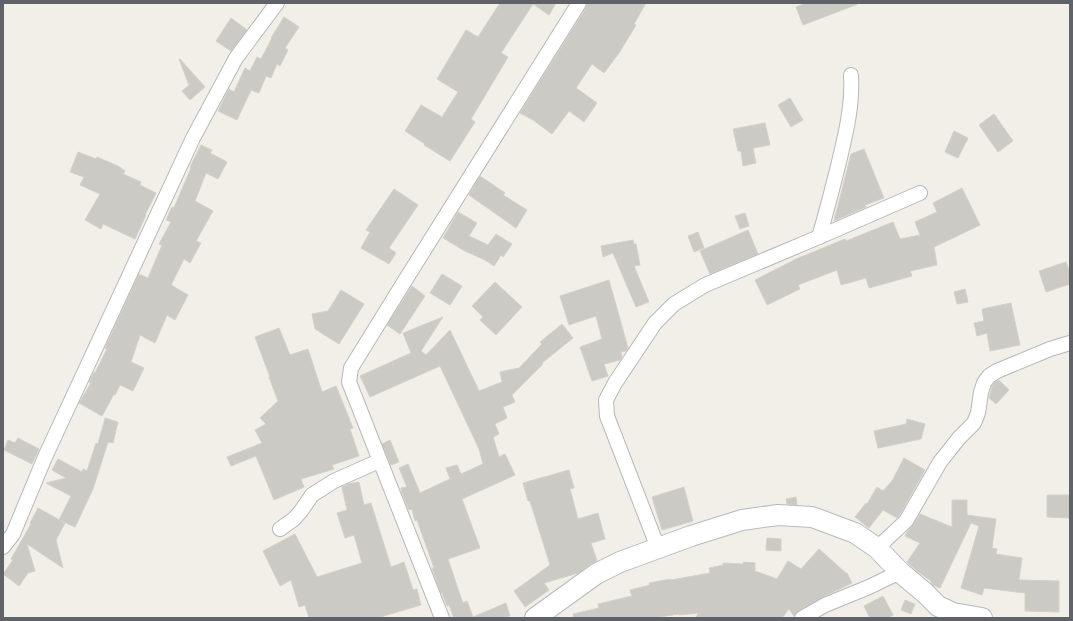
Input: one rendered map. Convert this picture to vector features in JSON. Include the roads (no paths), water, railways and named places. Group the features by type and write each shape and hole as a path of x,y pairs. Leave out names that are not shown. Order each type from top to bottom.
{"street":[{"path":"3,547 12,534 45,457 193,138 236,58 277,3"},
{"path":"442,618 349,382 351,368 580,3"},
{"path":"819,238 844,140 849,110 851,75"},
{"path":"658,548 607,416 606,400 615,383 655,323 674,304 705,285 819,238 920,193"},
{"path":"877,548 906,521 940,462 974,423 978,413 981,392 984,383 989,376 1003,368 1050,349 1070,343"},
{"path":"280,529 294,520 312,495 334,481 379,461"},
{"path":"535,618 596,574 620,562 691,536 742,520 778,515 812,517 854,533 877,548 900,572 938,606 952,613 982,618"},
{"path":"802,618 900,572"}]}
